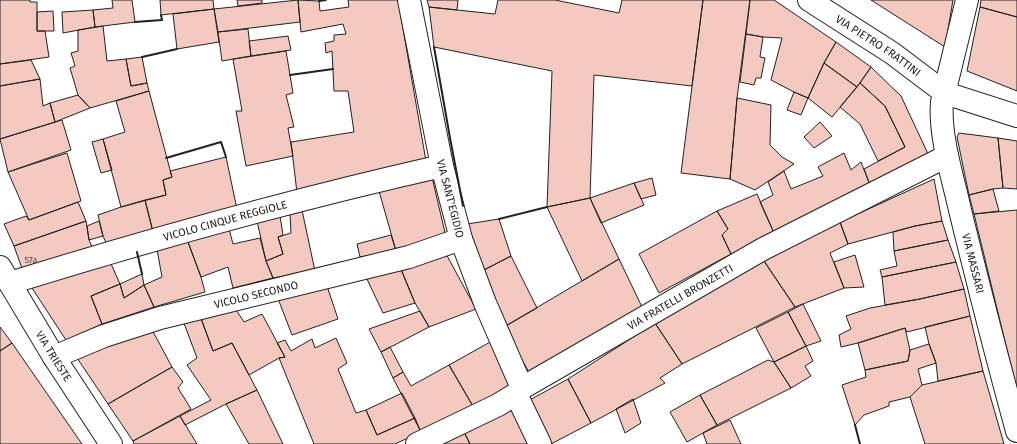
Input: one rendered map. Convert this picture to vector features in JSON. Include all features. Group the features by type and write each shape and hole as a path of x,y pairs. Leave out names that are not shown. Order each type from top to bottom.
{"street":[{"name":"VIA SANT'EGIDIO","path":"409,0 442,166 461,239 540,444"},
{"name":"VIA PIETRO FRATTINI","path":"809,0 892,53 945,93 1017,116"},
{"name":"VIA MASSARI","path":"967,0 942,102 941,114 947,156 978,284 1017,431"},
{"name":"VIA FRATELLI BRONZETTI","path":"417,444 498,405 519,391 763,249 947,156"},
{"name":"VICOLO CINQUE REGGIOLE","path":"5,275 125,248 358,185 442,166"},
{"name":"VICOLO SECONDO","path":"54,357 112,334 160,318 409,257 461,239"},
{"name":"VIA TRIESTE","path":"5,275 54,357 111,444"}],"building":[{"path":"0,0 30,0 30,2 37,2 37,31 45,31 49,57 0,64"},
{"path":"112,0 132,0 135,22 95,27 93,10 113,8"},
{"path":"160,0 213,0 214,9 161,15"},
{"path":"237,0 262,0 262,3 238,6"},
{"path":"298,0 319,1 320,11 349,7 348,0 398,0 426,161 297,193 291,142 354,132 348,91 334,91 332,51 326,53 325,43 334,41 334,35 346,34 343,24 301,32"},
{"path":"298,0 300,22 218,32 214,9"},
{"path":"427,0 458,0 457,10 429,7"},
{"path":"498,0 555,0 619,13 622,0 703,0 692,86 594,75 590,198 547,207 552,71 434,47 429,7 495,14"},
{"path":"703,0 750,0 737,98 730,179 681,173"},
{"path":"750,0 774,0 836,42 824,63 808,98 771,80 782,38 746,34"},
{"path":"871,0 953,0 945,47"},
{"path":"981,0 1017,0 1017,17 980,7"},
{"path":"980,7 1017,17 1017,91 967,71"},
{"path":"214,9 219,42 177,49 173,14"},
{"path":"93,10 95,27 63,33 62,12"},
{"path":"53,11 54,31 37,31 37,12"},
{"path":"103,26 107,61 126,59 131,86 147,83 149,91 90,108 78,95 70,68 75,66 71,53 78,51 78,30"},
{"path":"248,29 251,56 222,61 218,32"},
{"path":"746,34 763,37 760,57 765,58 761,78 756,78 754,85 740,82"},
{"path":"288,36 291,50 251,56 249,41"},
{"path":"836,42 871,67 857,87 824,63"},
{"path":"286,51 293,93 286,95 294,127 288,128 293,156 246,166 236,111 242,111 233,59"},
{"path":"142,57 147,83 131,86 126,59"},
{"path":"31,60 40,79 0,86 0,64"},
{"path":"824,63 857,87 832,117 808,98"},
{"path":"871,67 901,96 929,156 870,185 864,169 905,147 885,106 860,83"},
{"path":"40,79 43,106 50,103 55,122 0,139 0,86"},
{"path":"860,83 885,106 905,147 878,161 860,124 840,107"},
{"path":"149,91 172,177 163,180 166,195 121,207 103,139 125,132 116,101"},
{"path":"794,92 808,98 801,115 787,110"},
{"path":"78,95 90,108 55,122 50,103"},
{"path":"737,98 771,105 770,145 782,157 794,164 755,190 730,179"},
{"path":"62,120 71,150 8,172 0,139"},
{"path":"820,122 832,136 814,148 804,137"},
{"path":"959,133 998,138 1003,188 969,195 957,137"},
{"path":"998,138 1017,141 1017,189 1003,188"},
{"path":"103,139 112,170 101,173 92,142"},
{"path":"67,153 81,201 29,220 8,172"},
{"path":"844,153 851,170 861,162 870,185 774,233 760,202 773,195 768,182 784,171 791,189 823,176 818,167"},
{"path":"226,157 237,209 153,232 145,200 166,195 163,180 172,177 170,171"},
{"path":"432,177 446,237 396,251 379,191"},
{"path":"652,178 656,195 641,199 634,183"},
{"path":"934,179 942,221 915,226 848,244 840,222"},
{"path":"634,183 644,205 601,223 590,198"},
{"path":"993,189 999,211 974,214 969,195"},
{"path":"757,194 774,233 731,254 722,235 728,229 717,211"},
{"path":"590,198 619,259 582,281 547,207"},
{"path":"145,200 153,232 107,245 103,236 98,215"},
{"path":"78,202 86,221 14,246 4,224 26,216 29,220"},
{"path":"302,210 315,271 273,278 266,261 283,254 278,237 291,233 290,214"},
{"path":"1017,210 1017,391 974,214"},
{"path":"717,211 728,229 722,235 731,254 659,293 639,254"},
{"path":"280,216 283,235 278,237 283,254 266,261 257,221"},
{"path":"499,219 511,256 482,271 467,224"},
{"path":"86,221 89,240 93,249 24,274 14,246"},
{"path":"99,221 103,236 89,240 87,226"},
{"path":"942,221 948,240 894,251 893,232"},
{"path":"840,222 848,244 830,253 844,288 795,307 764,261"},
{"path":"228,225 233,244 260,238 266,261 273,278 233,288 228,267 201,277 185,234"},
{"path":"185,234 205,292 154,307 144,285 162,277 156,244"},
{"path":"391,235 396,251 360,257 357,244"},
{"path":"948,240 956,262 882,277 880,270 897,266 894,251"},
{"path":"445,252 476,309 429,327 415,303 400,267"},
{"path":"855,255 864,287 844,288 834,262"},
{"path":"511,256 537,308 504,327 482,271"},
{"path":"108,257 120,284 91,296 102,324 66,340 28,282"},
{"path":"619,259 642,307 531,376 504,327"},
{"path":"764,261 795,307 682,364 655,323"},
{"path":"956,262 964,289 885,305 882,277"},
{"path":"400,267 415,303 383,313 366,277"},
{"path":"142,274 144,285 124,298 120,284"},
{"path":"326,283 338,319 292,335 277,296"},
{"path":"120,284 124,298 144,285 154,307 102,324 91,296"},
{"path":"964,289 970,316 907,332 905,328 841,347 839,335 851,329 846,316 870,308"},
{"path":"803,304 821,341 806,346 788,312"},
{"path":"233,305 244,322 262,314 285,357 279,358 249,375 232,343 213,351 199,313"},
{"path":"420,311 429,327 381,352 369,329"},
{"path":"788,312 806,346 774,362 756,328"},
{"path":"199,313 213,351 232,343 257,390 185,425 180,416 211,400 187,365 197,358 182,318"},
{"path":"970,316 983,371 938,381 936,363 925,327"},
{"path":"655,323 682,364 660,378 665,383 591,423 568,379"},
{"path":"150,326 172,367 108,404 75,355"},
{"path":"0,327 12,343 0,351"},
{"path":"905,328 910,350 908,361 865,370 858,343"},
{"path":"336,338 347,363 338,369 356,413 366,410 377,435 415,418 421,432 395,444 314,444 279,358 285,357 277,343 285,340 291,351 312,339 315,348"},
{"path":"492,341 514,386 474,408 449,365"},
{"path":"12,343 82,444 0,444 0,351"},
{"path":"929,344 936,363 918,369 922,385 910,397 889,402 889,406 864,415 855,425 842,385 866,377 865,370 908,361 910,350"},
{"path":"806,346 813,361 805,366 811,376 791,388 774,362"},
{"path":"390,347 403,372 393,378 381,352"},
{"path":"768,360 774,362 791,388 717,425 700,395"},
{"path":"449,365 474,408 421,432 393,378 403,372 411,386"},
{"path":"172,367 183,382 178,388 191,409 133,441 108,404"},
{"path":"983,371 1004,444 925,444 910,397 922,385"},
{"path":"568,379 591,423 551,444 546,444 526,402"},
{"path":"257,390 283,444 249,444 226,404"},
{"path":"402,393 415,418 377,435 366,410"},
{"path":"700,395 717,425 687,442 670,412"},
{"path":"633,399 641,423 625,433 616,409"},
{"path":"513,403 533,444 470,444 463,430"},
{"path":"180,416 197,444 134,444 133,441"},
{"path":"730,420 741,444 707,444 703,433"},
{"path":"463,430 470,444 434,444"}],"wall":[{"path":"319,1 326,0"},
{"path":"135,22 162,20 161,15"},
{"path":"434,47 463,206"},
{"path":"142,57 177,49"},
{"path":"290,75 333,69"},
{"path":"166,158 221,142 226,157"},
{"path":"499,219 547,207"},
{"path":"137,252 142,274"},
{"path":"855,425 860,444"}]}
